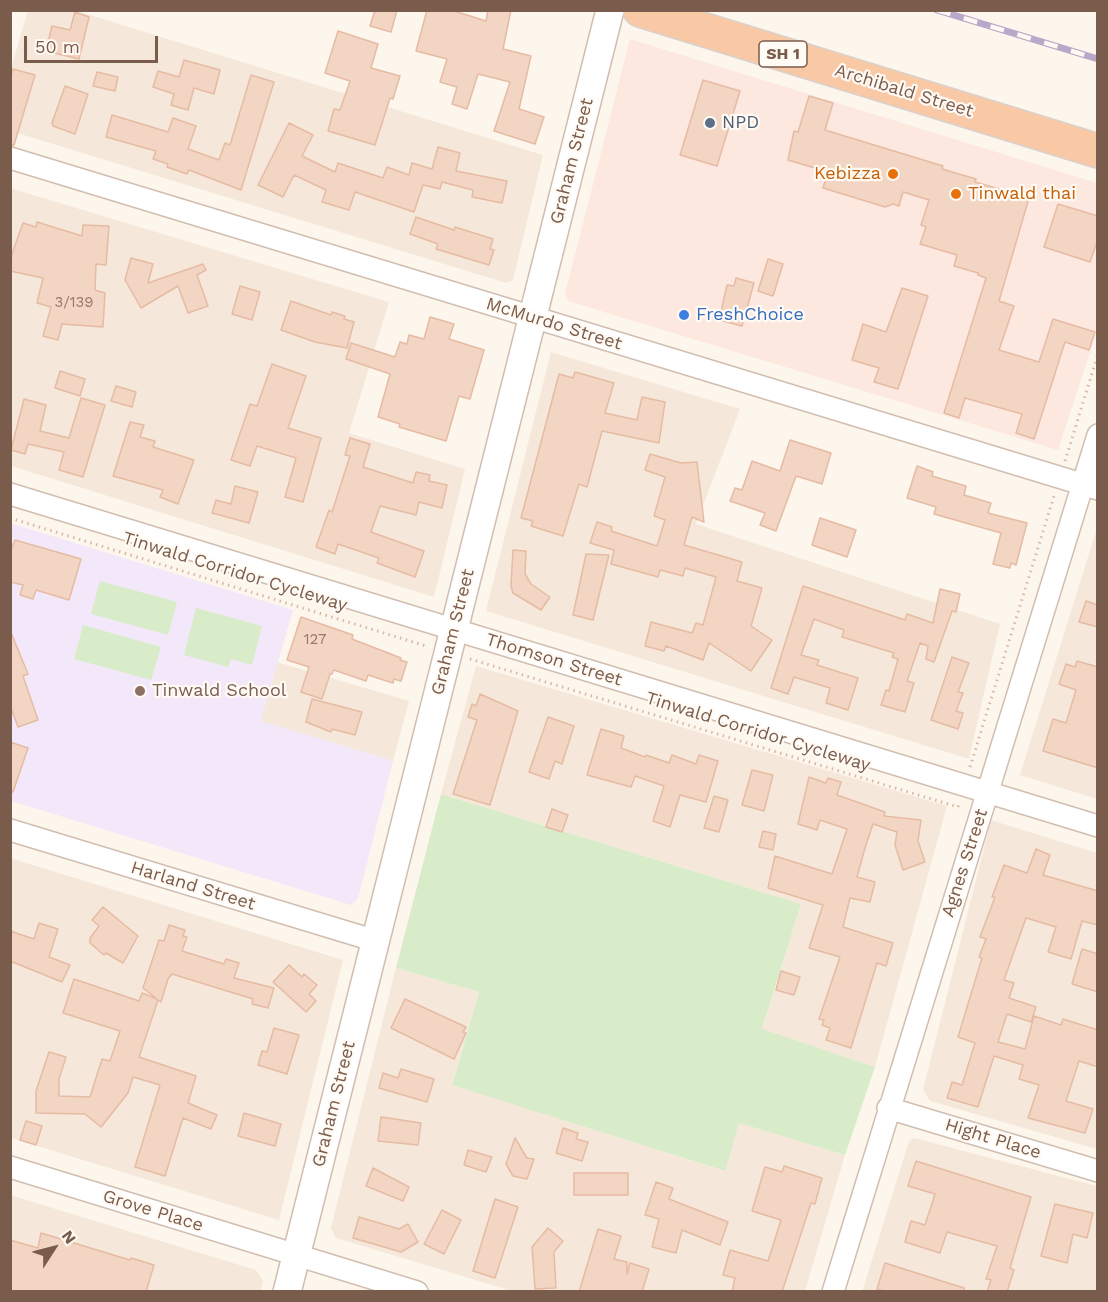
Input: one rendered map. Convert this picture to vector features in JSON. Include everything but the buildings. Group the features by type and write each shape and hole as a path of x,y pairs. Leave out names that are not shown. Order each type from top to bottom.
{"highway":[{"name":"Archibald Street","path":"640,10 1098,151"}],"street":[{"name":"Graham Street","path":"287,1292 456,630 609,10"},
{"name":"McMurdo Street","path":"10,158 1090,487"},
{"name":"Agnes Street","path":"833,1292 888,1108 988,792 1090,487 1098,435"},
{"name":"Thomson Street","path":"10,494 1098,826"},
{"name":"Harland Street","path":"10,830 376,941"},
{"name":"Hight Place","path":"888,1108 1098,1171"},
{"name":"Grove Place","path":"10,1167 417,1292"}],"path":[{"path":"1065,460 1098,354"},
{"path":"971,766 1054,496"},
{"name":"Tinwald Corridor Cycleway","path":"10,518 426,645 424,655"},
{"name":"Tinwald Corridor Cycleway","path":"468,664 471,658 958,807"}],"shaded area":[{"path":"74,10 543,155 513,280 506,283 11,131 11,68 28,11"},
{"path":"630,39 1097,183 1097,331 1058,450 568,301 565,294"},
{"path":"10,188 389,302 349,433 465,469 434,597 11,466"},
{"path":"551,352 740,409 696,524 1000,624 969,759 486,611"},
{"name":"Tinwald School","path":"10,523 293,610 261,721 393,761 358,899 351,905 11,801"},
{"path":"1097,528 1097,799 1020,775"},
{"path":"277,662 409,701 393,761 260,721"},
{"path":"476,666 947,806 875,1067 762,1030 801,904 441,794"},
{"path":"991,820 1097,853 1097,1149 930,1101 923,1090"},
{"path":"10,858 343,960 279,1220 11,1138"},
{"path":"396,968 479,992 452,1084 724,1171 739,1123 845,1155 805,1291 512,1291 336,1238 331,1228"},
{"path":"914,1138 1097,1186 1097,1291 862,1292 909,1141"},
{"path":"10,1195 256,1270 263,1281 261,1291 11,1291"}],"green space":[{"path":"100,581 177,602 168,635 91,614"},
{"path":"196,608 262,626 252,665 231,659 228,667 184,655"},
{"path":"83,625 161,647 151,680 74,659"},
{"path":"441,794 801,904 762,1029 875,1067 845,1155 739,1123 725,1171 452,1085 479,992 396,968"}],"railway":[{"path":"937,10 1098,59"}],"place":[{"name":"NPD","path":"710,123"},
{"name":"Kebizza","path":"893,174"},
{"name":"Tinwald thai","path":"956,194"},
{"name":"FreshChoice","path":"684,315"},
{"name":"Tinwald School","path":"140,691"}]}
